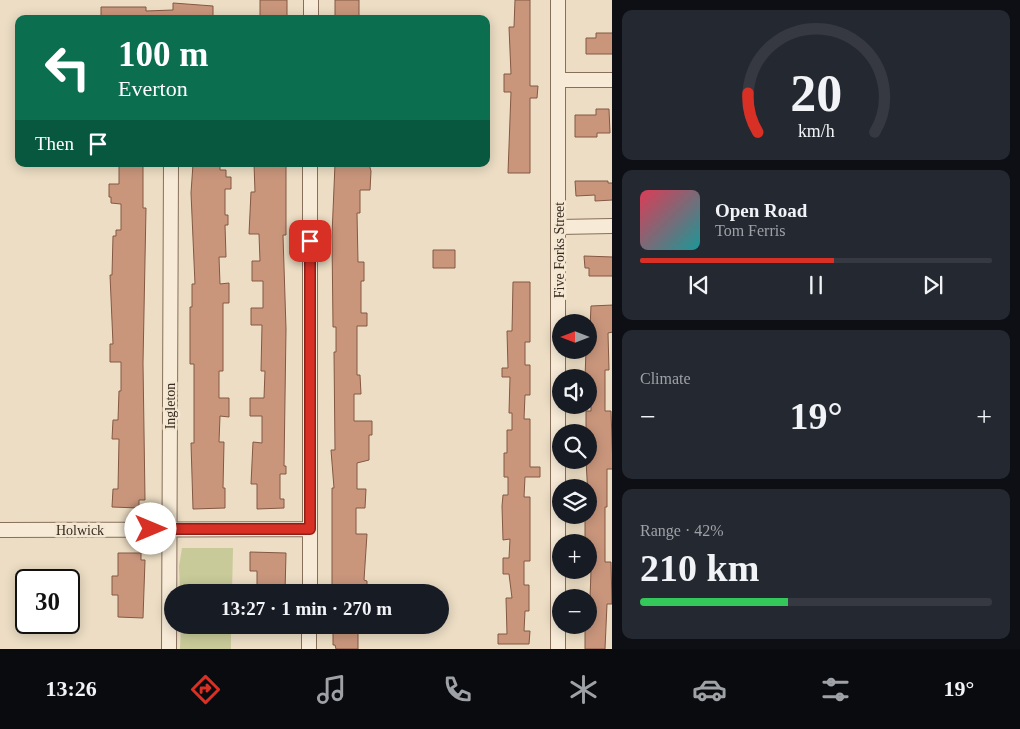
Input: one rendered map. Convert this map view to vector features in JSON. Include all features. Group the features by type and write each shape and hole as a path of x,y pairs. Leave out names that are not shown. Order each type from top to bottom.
{"street":[{"path":"311,0 311,15"},
{"name":"Five Forks Street","path":"558,0 558,649"},
{"path":"558,80 612,80"},
{"name":"Ingleton","path":"169,649 171,167"},
{"path":"310,167 310,584"},
{"path":"559,227 612,226"},
{"name":"Holwick","path":"0,530 310,529"},
{"path":"310,634 310,649"}],"green space":[{"path":"182,548 233,548 232,584 180,584 179,566"},
{"path":"181,634 231,634 231,649 180,649"}],"building":[{"path":"260,0 287,0 287,15 260,15"},
{"path":"335,0 359,0 359,15 335,15"},
{"path":"515,0 530,0 530,86 538,86 537,98 530,98 530,173 508,173 511,92 504,92 504,74 511,74 509,27 514,27"},
{"path":"173,3 213,6 213,15 101,15 101,7 146,7 146,11 173,10"},
{"path":"596,33 612,33 612,54 586,54 586,38 596,38"},
{"path":"596,109 609,109 610,133 597,133 597,137 575,137 575,115 596,115"},
{"path":"119,167 143,167 143,208 146,208 143,363 145,500 139,500 139,508 112,507 113,489 118,489 119,439 112,439 113,420 118,420 121,362 110,362 110,344 113,344 110,275 112,275 113,236 116,236 116,230 121,230 121,204 111,203 109,184 119,184"},
{"path":"193,167 220,167 220,170 226,170 226,177 231,177 231,189 225,189 225,215 228,215 228,225 225,225 226,257 219,257 220,284 229,283 229,303 223,303 223,371 219,371 219,398 229,398 229,417 220,416 219,442 224,442 223,488 225,488 225,508 193,509 191,443 194,443 194,364 190,364 190,307 192,307 192,284 195,284 191,193"},
{"path":"254,167 286,167 286,235 283,235 286,329 284,466 286,466 286,474 280,474 280,499 284,499 284,508 257,509 257,484 251,484 253,442 262,443 262,416 250,416 250,398 264,398 265,371 261,371 262,325 251,325 251,308 263,308 263,281 252,281 252,261 260,261 259,234 249,234 251,192 255,192"},
{"path":"335,167 370,167 370,190 360,190 360,213 357,213 358,262 364,262 364,281 361,281 361,313 367,313 367,326 357,326 357,375 360,375 361,394 354,394 354,421 372,421 372,435 369,435 369,460 357,463 357,489 366,489 365,508 356,508 356,534 367,534 364,580 367,581 367,584 332,584 332,488 334,488 331,450 335,450 334,352 336,352 336,327 333,327 332,235"},
{"path":"575,181 608,181 608,183 612,183 612,200 595,201 595,195 576,196"},
{"path":"433,250 455,250 455,268 433,268"},
{"path":"584,256 612,257 612,276 589,276 589,268 585,268"},
{"path":"513,282 530,282 530,342 525,342 525,365 530,365 530,395 525,395 524,419 530,419 530,467 540,467 540,477 525,477 524,497 530,497 530,561 524,561 524,585 529,585 529,611 525,611 524,631 530,631 529,644 498,644 498,634 507,634 506,598 512,598 509,574 503,574 503,558 509,558 510,539 503,540 502,506 503,495 508,495 508,477 504,477 504,453 507,453 507,430 512,430 512,413 509,413 510,377 502,377 502,368 508,368 507,331 512,331"},
{"path":"612,305 612,332 608,333 609,370 605,370 605,411 611,411 612,469 607,469 605,562 611,562 612,604 607,604 605,649 585,649 585,634 597,634 597,589 590,589 591,579 597,579 597,534 585,534 585,524 597,524 597,479 587,479 586,469 597,469 597,424 586,424 586,414 597,414 597,369 585,369 586,359 598,359 598,314 591,314 591,306"},
{"path":"250,552 286,553 285,584 257,584 257,571 250,571"},
{"path":"118,553 141,553 141,560 145,560 143,618 118,617 118,595 112,595 112,576 118,576"},
{"path":"333,634 358,634 358,649 336,649 335,645 333,645"}],"route":[{"path":"151,529 310,529 310,241"}]}
